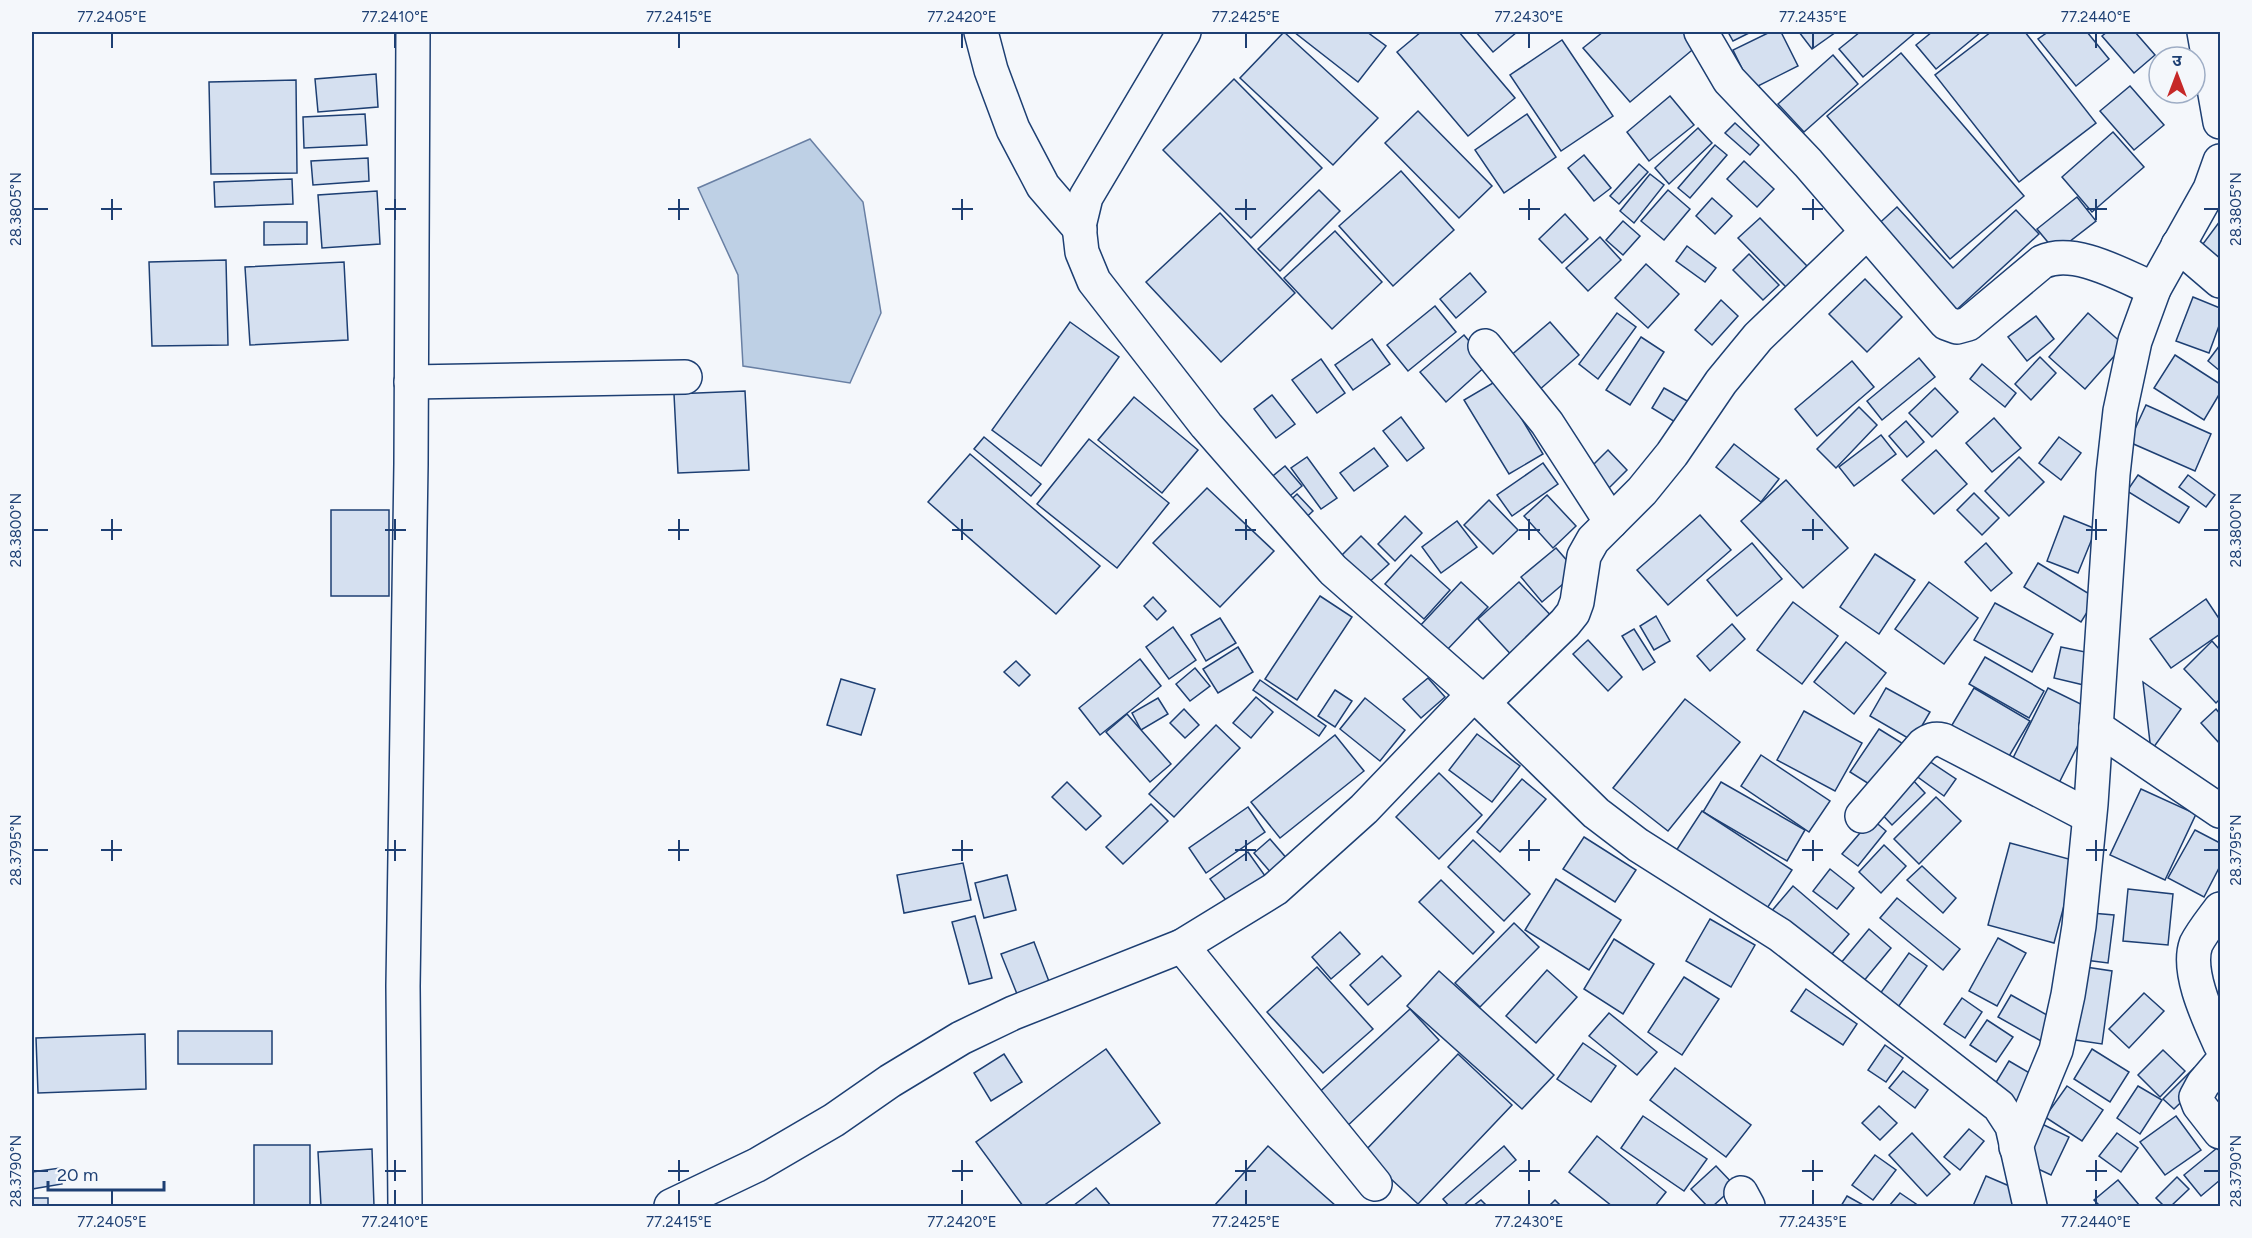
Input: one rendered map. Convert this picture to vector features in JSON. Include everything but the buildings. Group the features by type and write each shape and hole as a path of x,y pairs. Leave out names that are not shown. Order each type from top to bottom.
{"street":[{"path":"405,1206 403,986 413,32"},
{"path":"981,32 991,70 1013,129 1043,186 1080,229"},
{"path":"1184,32 1086,197 1080,229 1082,252 1094,281 1206,425 1333,570 1478,698 1596,813 1638,845 1780,935 1999,1106 2012,1126 2030,1206"},
{"path":"1701,32 1729,80 1808,163 1946,323 1957,327 1968,324 2042,262 2052,257 2087,261 2154,290"},
{"path":"2204,32 2220,122"},
{"path":"2016,1147 2056,1050 2079,926 2090,816 2111,497 2120,411 2135,341 2154,290 2210,189 2220,161"},
{"path":"671,1206 756,1165 834,1120 890,1081 961,1038 1013,1012 1182,946 1275,889 1364,809 1478,698 1565,623 1573,613 1577,602 1584,556 1593,540 1642,491 1672,454 1721,382 1758,337 1867,232"},
{"path":"2178,245 2220,281"},
{"path":"1485,346 1547,423 1611,522"},
{"path":"411,382 684,377"},
{"path":"2096,727 2220,811"},
{"path":"1862,816 1923,745 1936,739 1943,740 2090,816"},
{"path":"2220,909 2196,945 2194,957 2196,980 2207,1016 2220,1044"},
{"path":"1182,946 1374,1184"},
{"path":"2220,1064 2196,1096 2199,1105 2220,1132"}],"water":[{"path":"810,139 863,202 881,313 850,383 743,366 738,275 698,188"}]}
